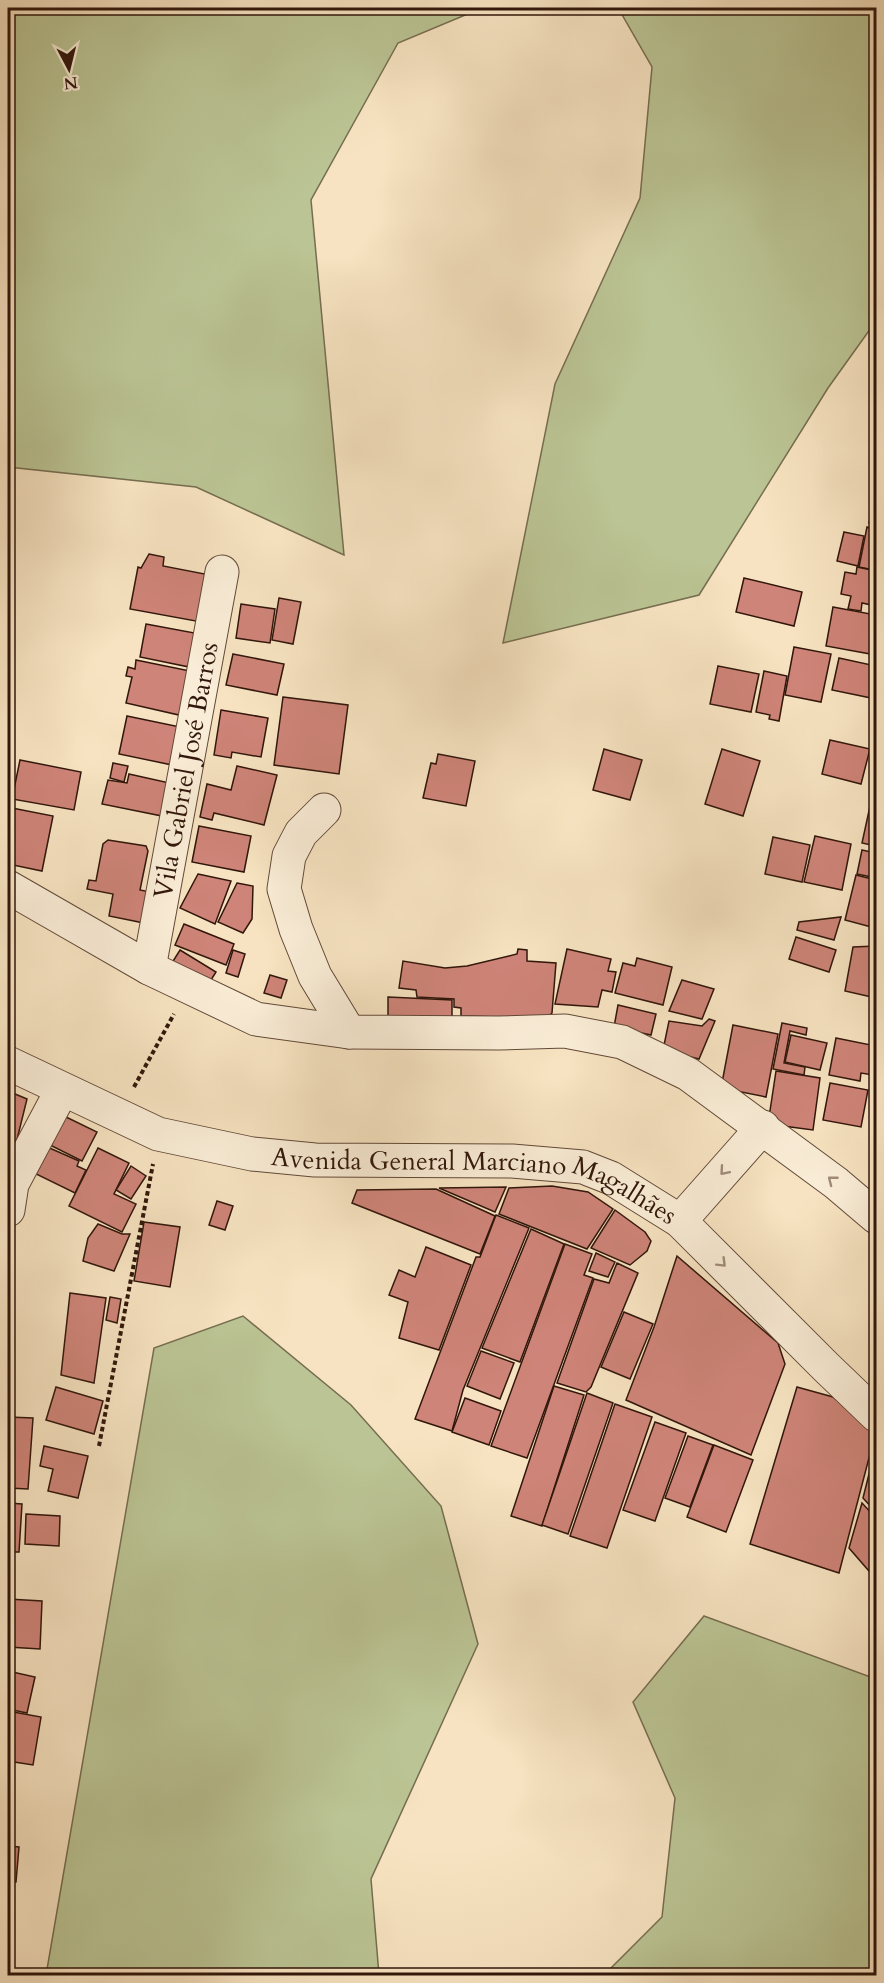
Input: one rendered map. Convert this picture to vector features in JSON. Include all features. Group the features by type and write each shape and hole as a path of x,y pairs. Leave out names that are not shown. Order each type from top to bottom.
{"street":[{"name":"Vila Gabriel José Barros","path":"149,968 222,572"},
{"path":"324,810 301,833 289,856 284,889 296,929 315,976 349,1032"},
{"path":"8,886 149,968 256,1019 349,1032 565,1031 622,1042 688,1074 763,1127 876,1217"},
{"name":"Avenida General Marciano Magalhães","path":"8,1064 158,1134 252,1154 315,1160 512,1161 584,1167 611,1178 681,1221 876,1415"},
{"path":"8,1209 12,1184 62,1090"},
{"path":"681,1221 763,1127"}],"path":[{"path":"118,1116 189,987"},
{"path":"99,1446 158,1134"}],"green space":[{"path":"8,8 482,8 398,43 311,200 344,555 196,487 8,467"},
{"path":"575,8 876,8 876,321 828,388 699,595 503,643 555,384 640,198 652,67 621,13"},
{"path":"243,1316 351,1405 441,1506 478,1644 371,1879 379,1975 46,1975 154,1348"},
{"path":"704,1616 876,1679 876,1975 604,1975 662,1917 675,1798 633,1702"}],"building":[{"path":"876,490 876,525 869,523"},
{"path":"867,527 876,530 874,570 859,567"},
{"path":"844,532 864,536 858,566 837,561"},
{"path":"149,554 164,557 163,566 210,575 201,622 130,609 138,567 141,568"},
{"path":"857,567 876,571 876,606 862,603 861,611 848,609 851,596 841,594 845,572 856,574"},
{"path":"744,578 802,592 794,626 736,612"},
{"path":"279,598 301,602 293,644 272,640"},
{"path":"241,604 275,609 270,643 236,638"},
{"path":"833,607 876,615 876,655 826,646"},
{"path":"146,624 200,634 194,668 140,657"},
{"path":"794,647 831,654 821,702 785,695"},
{"path":"233,654 284,664 277,695 226,685"},
{"path":"839,658 876,666 876,699 832,690"},
{"path":"136,660 195,672 179,715 126,703 132,677 126,676 128,667 135,669"},
{"path":"718,666 759,674 751,712 710,704"},
{"path":"764,671 787,676 779,721 769,719 770,715 756,712"},
{"path":"283,697 348,705 339,774 274,765"},
{"path":"221,710 268,718 261,757 232,752 231,758 214,755"},
{"path":"127,716 185,728 177,766 119,754"},
{"path":"830,740 870,749 861,784 822,774"},
{"path":"604,749 642,760 630,800 593,790"},
{"path":"722,749 760,761 743,816 705,804"},
{"path":"438,754 475,761 466,806 423,798 431,763 436,764"},
{"path":"20,760 81,772 74,810 12,799"},
{"path":"113,763 128,766 124,782 110,778"},
{"path":"237,766 277,775 264,825 214,813 212,820 200,817 207,784 231,790"},
{"path":"876,767 876,794 871,793"},
{"path":"129,774 174,784 167,817 102,804 108,780 127,783"},
{"path":"870,806 876,807 876,846 862,843"},
{"path":"12,808 53,816 42,871 8,864 8,831"},
{"path":"199,826 251,836 244,872 192,862"},
{"path":"815,836 851,844 842,890 804,882"},
{"path":"773,837 810,845 802,882 765,874"},
{"path":"108,840 146,846 148,851 140,890 155,893 149,924 109,916 113,894 87,889 89,880 96,881 103,844"},
{"path":"862,850 876,853 876,878 857,874"},
{"path":"198,874 231,881 215,924 180,908"},
{"path":"856,875 876,880 875,928 845,920"},
{"path":"237,883 253,886 252,919 243,933 218,922"},
{"path":"841,917 834,940 797,930 799,922"},
{"path":"184,924 234,944 226,965 175,945"},
{"path":"796,937 836,950 829,972 789,959"},
{"path":"876,946 876,998 845,991 853,947"},
{"path":"518,949 527,950 527,961 556,963 552,1013 547,1018 461,1016 461,1008 454,1007 454,999 417,997 416,990 399,988 403,961 445,968 467,966 517,954"},
{"path":"567,949 611,959 608,971 616,972 612,992 602,990 598,1007 555,1004"},
{"path":"180,950 216,972 206,988 170,966"},
{"path":"233,950 245,954 238,977 226,973"},
{"path":"637,958 672,967 663,1005 615,993 623,963 635,966"},
{"path":"270,975 287,980 281,998 264,993"},
{"path":"682,980 714,989 702,1019 669,1011"},
{"path":"388,997 452,1000 452,1031 388,1032"},
{"path":"618,1005 656,1014 651,1035 614,1027"},
{"path":"709,1019 715,1021 699,1059 663,1050 669,1021 702,1026"},
{"path":"782,1023 807,1028 806,1035 790,1031 784,1063 805,1067 804,1075 773,1069"},
{"path":"733,1025 778,1034 766,1097 721,1088"},
{"path":"791,1035 827,1043 820,1070 785,1062"},
{"path":"836,1038 876,1046 873,1075 861,1073 860,1081 829,1075"},
{"path":"776,1071 820,1078 813,1130 768,1124"},
{"path":"830,1083 868,1090 861,1127 823,1120"},
{"path":"8,1091 27,1099 8,1176"},
{"path":"64,1116 97,1132 82,1161 40,1140"},
{"path":"876,1121 876,1154 870,1153"},
{"path":"45,1146 79,1161 77,1166 86,1170 75,1193 32,1172"},
{"path":"98,1148 129,1163 114,1194 136,1204 122,1232 69,1206"},
{"path":"131,1166 146,1176 131,1199 116,1190"},
{"path":"552,1186 588,1192 613,1209 587,1249 499,1214 509,1188"},
{"path":"506,1187 495,1212 439,1188"},
{"path":"436,1189 495,1216 480,1254 352,1203 357,1190"},
{"path":"217,1201 233,1206 225,1230 209,1225"},
{"path":"615,1210 645,1232 651,1241 647,1251 630,1265 591,1248"},
{"path":"496,1215 529,1228 463,1390 452,1431 415,1419 476,1257 480,1257"},
{"path":"144,1222 180,1227 170,1287 134,1281"},
{"path":"98,1224 122,1234 130,1234 114,1271 83,1261 88,1238"},
{"path":"531,1229 564,1244 520,1362 482,1348"},
{"path":"565,1244 592,1254 584,1275 593,1278 527,1458 491,1446"},
{"path":"426,1247 471,1265 439,1350 399,1338 408,1302 389,1295 399,1270 415,1277"},
{"path":"596,1253 615,1262 608,1277 589,1271"},
{"path":"677,1256 778,1343 785,1364 751,1455 626,1400 654,1327"},
{"path":"617,1263 638,1273 591,1387 586,1392 557,1383 594,1279 609,1283"},
{"path":"70,1293 106,1298 94,1383 61,1375"},
{"path":"110,1297 121,1299 117,1323 106,1320"},
{"path":"624,1312 653,1324 630,1379 601,1367"},
{"path":"481,1351 514,1363 500,1399 467,1386"},
{"path":"554,1386 584,1395 542,1526 511,1516"},
{"path":"56,1387 103,1401 94,1434 46,1420"},
{"path":"797,1387 833,1397 876,1431 839,1573 750,1544"},
{"path":"587,1393 613,1403 568,1534 542,1525"},
{"path":"465,1398 501,1411 489,1445 452,1432"},
{"path":"615,1404 652,1417 607,1548 570,1536"},
{"path":"8,1417 33,1418 28,1489 8,1488"},
{"path":"655,1422 686,1433 655,1521 623,1510"},
{"path":"688,1436 713,1445 690,1507 665,1498"},
{"path":"714,1445 753,1460 726,1532 687,1517"},
{"path":"44,1446 88,1456 78,1498 48,1491 53,1469 40,1466"},
{"path":"876,1446 876,1512 863,1498"},
{"path":"8,1503 22,1504 19,1552 8,1552"},
{"path":"862,1503 876,1518 875,1578 849,1548"},
{"path":"26,1514 60,1516 59,1546 25,1544"},
{"path":"8,1599 42,1601 40,1649 8,1647"},
{"path":"8,1671 35,1677 27,1713 8,1709"},
{"path":"8,1711 41,1717 33,1765 8,1761"},
{"path":"8,1846 19,1847 16,1882 8,1881"}]}
